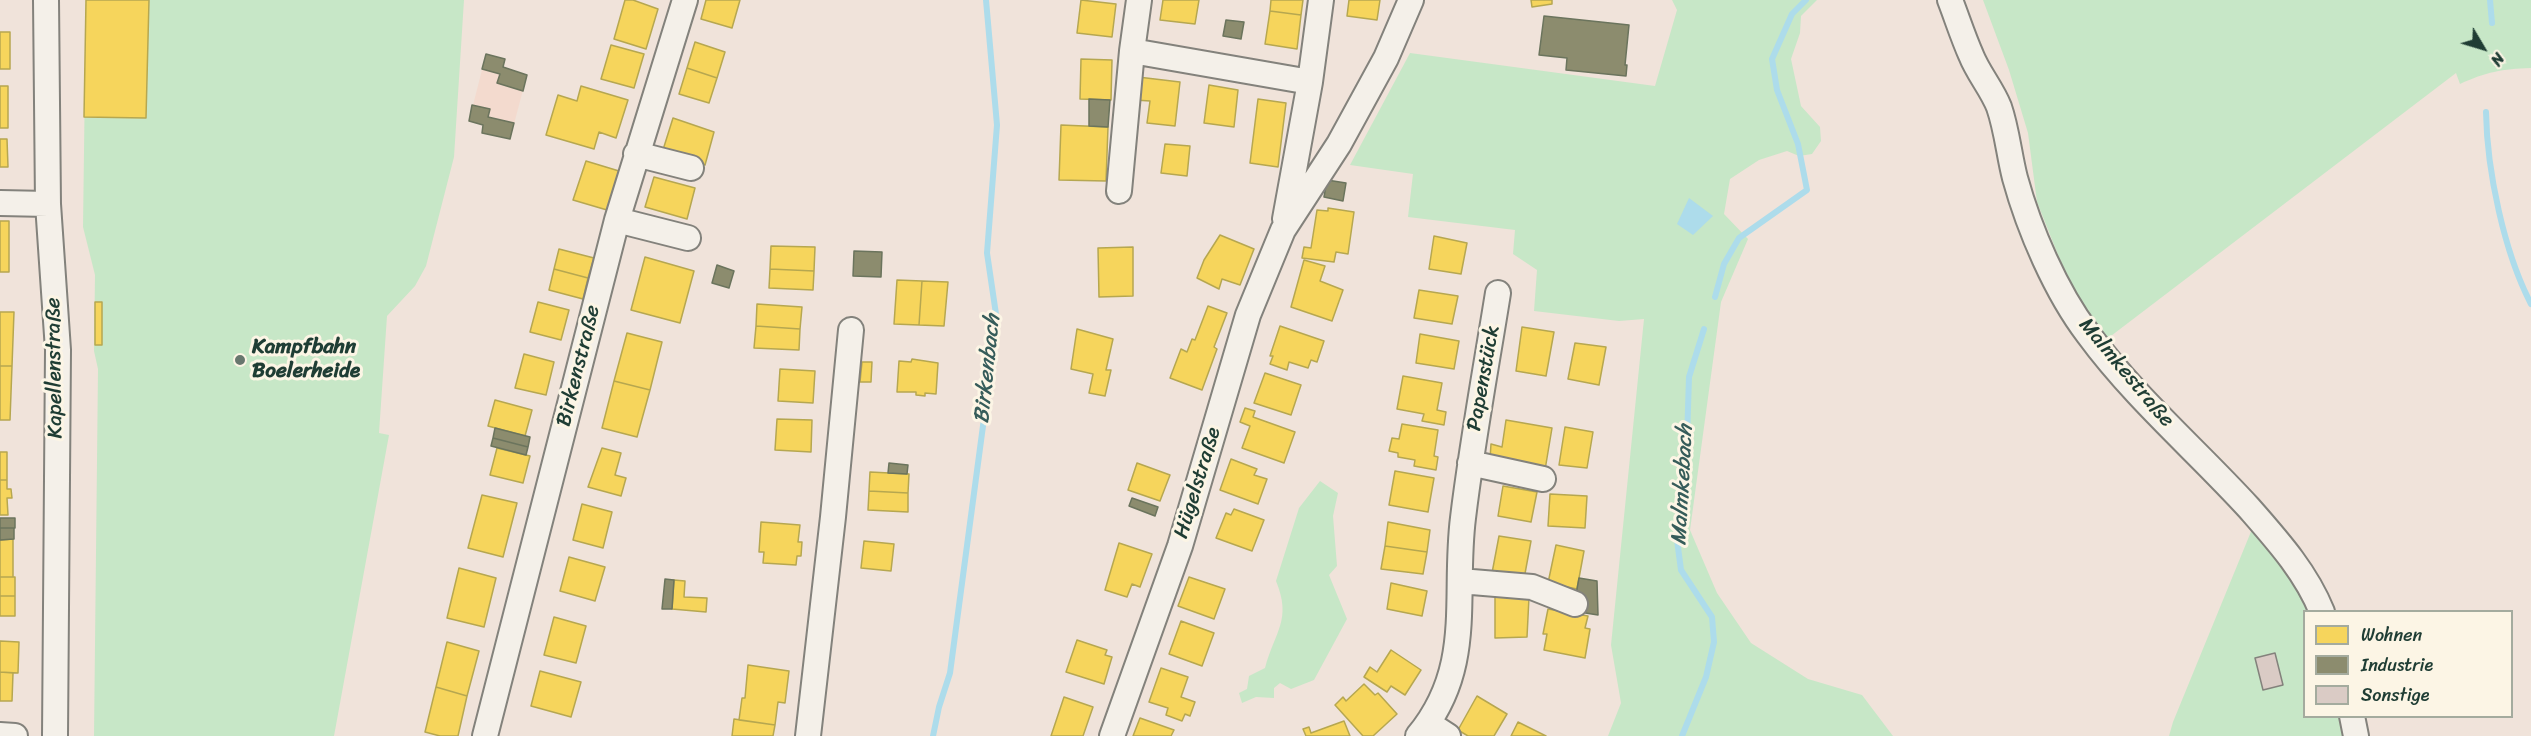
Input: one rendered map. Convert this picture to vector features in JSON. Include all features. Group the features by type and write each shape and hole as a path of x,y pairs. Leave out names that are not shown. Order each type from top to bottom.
{"street":[{"name":"Kapellenstraße","path":"46,0 48,204 58,350 55,736"},
{"name":"Birkenstraße","path":"485,736 616,220 685,0"},
{"path":"1119,191 1138,0"},
{"name":"Hügelstraße","path":"1283,230 1310,82 1321,0"},
{"name":"Hügelstraße","path":"1112,736 1180,546 1248,315 1283,230 1339,144 1386,58 1411,0"},
{"name":"Malmkestraße","path":"1950,0 1971,57 1998,106 2018,188 2042,251 2062,294 2088,334 2158,415 2221,478 2283,547 2314,593 2321,610"},
{"path":"1132,51 1310,82"},
{"path":"636,154 691,168"},
{"path":"0,203 48,204"},
{"path":"616,220 688,238"},
{"name":"Papenstück","path":"1448,736 1423,730 1445,691 1458,649 1461,530 1498,293"},
{"path":"808,736 851,330"},
{"path":"1470,463 1543,479"},
{"path":"1460,581 1532,586 1575,604"},
{"path":"2352,718 2356,736"},
{"path":"0,735 15,736"}],"shaded area":[{"path":"486,54 505,59 503,68 527,75 510,139 482,133 483,125 469,121"}],"green space":[{"name":"Kampfbahn Boelerheide","path":"86,0 464,0 454,157 426,266 415,286 387,316 379,433 389,435 334,736 94,736 98,369 94,351 95,275 83,227"},
{"path":"1672,0 1817,0 1801,16 1800,33 1791,59 1801,106 1820,127 1821,141 1812,154 1799,156 1787,151 1759,160 1730,179 1724,214 1748,239 1721,302 1690,530 1717,593 1751,643 1808,679 1862,695 1893,736 1608,736 1621,703 1611,645 1644,319 1619,321 1534,311 1537,270 1513,254 1515,230 1408,217 1413,174 1350,165 1410,53 1655,86 1677,10"},
{"path":"1983,0 2531,0 2531,68 2494,72 2460,84 2456,73 2107,339 2086,315 2058,255 2037,202 2028,133 2009,70"},
{"path":"1320,481 1338,493 1333,516 1337,566 1329,575 1347,619 1314,680 1291,689 1280,683 1274,688 1274,698 1256,697 1242,703 1239,693 1247,689 1249,676 1265,668 1280,625 1281,594 1276,581 1299,508"},
{"path":"2257,517 2321,610 2303,610 2303,718 2352,718 2356,736 2169,736"}],"water":[{"path":"1689,198 1713,216 1693,235 1677,224"}],"building: Wohnen":[{"path":"86,0 149,0 146,118 84,117"},
{"path":"625,0 633,0 658,9 646,49 614,39"},
{"path":"706,0 740,0 732,28 701,19"},
{"path":"1081,0 1116,4 1112,37 1077,33"},
{"path":"1163,0 1199,0 1195,24 1160,20"},
{"path":"1271,0 1303,0 1301,15 1270,11"},
{"path":"1349,0 1380,0 1377,20 1347,16"},
{"path":"1531,0 1552,0 1552,4 1532,7"},
{"path":"1270,11 1301,15 1297,49 1265,44"},
{"path":"0,32 10,32 10,69 0,69"},
{"path":"695,42 725,52 717,78 687,68"},
{"path":"611,45 644,54 634,88 601,79"},
{"path":"1081,59 1112,60 1111,100 1080,99"},
{"path":"687,68 717,78 709,103 679,94"},
{"path":"1138,77 1180,82 1175,126 1147,123 1150,101 1135,100"},
{"path":"1209,85 1238,90 1234,127 1204,123"},
{"path":"0,86 8,86 8,128 0,128"},
{"path":"581,86 628,100 616,138 599,132 594,149 546,135 558,95 577,101"},
{"path":"1258,99 1286,103 1278,167 1250,163"},
{"path":"673,118 714,132 705,165 662,153"},
{"path":"1061,125 1108,127 1106,181 1059,180"},
{"path":"0,139 7,139 8,167 0,167"},
{"path":"1165,144 1190,146 1187,176 1161,173"},
{"path":"586,161 619,171 607,210 573,200"},
{"path":"654,177 695,188 687,219 645,207"},
{"path":"1328,208 1354,212 1348,254 1336,252 1334,262 1302,258 1304,247 1311,248 1317,210 1328,211"},
{"path":"0,221 9,221 9,272 0,272"},
{"path":"1220,235 1254,249 1240,285 1222,279 1219,289 1197,278 1204,260"},
{"path":"1434,236 1467,243 1461,274 1429,269"},
{"path":"771,246 815,247 814,271 770,269"},
{"path":"1133,247 1133,296 1099,297 1098,248"},
{"path":"559,249 594,258 588,278 554,269"},
{"path":"645,257 694,271 680,323 631,310"},
{"path":"1304,260 1325,266 1320,281 1343,290 1332,321 1291,307"},
{"path":"554,269 588,278 583,299 549,290"},
{"path":"770,269 814,271 813,290 769,288"},
{"path":"897,280 922,281 919,325 894,324"},
{"path":"922,281 948,282 944,326 919,325"},
{"path":"1419,290 1458,296 1452,324 1414,318"},
{"path":"95,302 102,302 102,345 95,345"},
{"path":"538,302 569,310 561,340 530,332"},
{"path":"757,304 802,307 800,329 756,326"},
{"path":"1208,306 1227,313 1214,347 1217,349 1202,390 1170,378 1181,349 1187,352 1192,339 1195,340"},
{"path":"0,312 14,312 12,366 0,366"},
{"path":"756,326 800,329 799,350 754,348"},
{"path":"1280,326 1324,341 1317,362 1311,360 1308,368 1289,362 1287,370 1270,364 1273,356 1270,356"},
{"path":"1522,327 1554,332 1546,376 1516,371"},
{"path":"1077,329 1113,339 1106,370 1111,370 1105,396 1089,393 1093,374 1071,369"},
{"path":"627,333 662,342 650,390 614,381"},
{"path":"1420,334 1459,341 1454,369 1416,363"},
{"path":"1575,343 1606,347 1599,385 1568,379"},
{"path":"524,354 554,362 546,395 515,388"},
{"path":"912,359 938,363 936,394 925,393 925,396 916,395 916,392 897,392 899,361 911,362"},
{"path":"862,362 872,362 871,382 860,382"},
{"path":"0,366 12,366 10,420 0,420"},
{"path":"780,369 815,371 813,403 778,401"},
{"path":"1265,373 1301,385 1291,415 1254,403"},
{"path":"1403,376 1442,383 1437,410 1446,412 1444,425 1422,421 1424,414 1397,409"},
{"path":"614,381 650,390 637,437 602,428"},
{"path":"495,400 532,410 525,436 488,426"},
{"path":"1245,408 1255,411 1253,417 1295,432 1284,463 1242,448 1250,426 1240,422"},
{"path":"777,419 812,420 811,452 775,450"},
{"path":"1506,420 1552,428 1545,470 1490,459 1491,444 1502,447"},
{"path":"1402,424 1438,430 1434,456 1438,457 1436,470 1414,466 1415,460 1398,457 1398,453 1389,451 1392,438 1399,439"},
{"path":"1565,427 1593,432 1587,468 1559,465"},
{"path":"497,448 530,456 523,483 490,475"},
{"path":"602,448 621,453 615,475 626,478 621,496 588,487"},
{"path":"0,452 7,452 7,480 0,480"},
{"path":"1231,459 1257,469 1254,475 1267,479 1258,504 1220,490"},
{"path":"1137,463 1170,475 1160,501 1128,490"},
{"path":"1395,471 1434,478 1428,512 1389,505"},
{"path":"870,472 909,474 908,493 869,491"},
{"path":"0,480 7,480 7,489 11,489 12,498 7,498 8,515 0,515"},
{"path":"1503,486 1537,492 1531,522 1498,516"},
{"path":"869,491 908,493 908,512 868,510"},
{"path":"1550,494 1587,496 1585,528 1548,526"},
{"path":"482,495 517,503 503,557 468,548"},
{"path":"582,504 612,512 603,548 573,540"},
{"path":"1234,509 1264,520 1252,551 1216,538 1226,513 1231,515"},
{"path":"761,522 800,525 798,542 802,542 801,556 797,556 796,565 763,563 764,552 759,552"},
{"path":"1388,522 1430,530 1427,552 1385,546"},
{"path":"1499,536 1531,541 1524,579 1492,573"},
{"path":"13,539 13,577 0,577 0,540"},
{"path":"864,541 894,544 891,571 861,568"},
{"path":"1119,543 1152,554 1140,587 1132,584 1127,597 1105,590"},
{"path":"1556,545 1584,551 1577,589 1548,583"},
{"path":"1385,546 1427,552 1423,574 1381,569"},
{"path":"569,557 605,567 595,601 560,591"},
{"path":"459,568 496,578 484,627 447,618"},
{"path":"0,577 15,577 15,596 0,596"},
{"path":"1189,577 1225,589 1214,619 1178,606"},
{"path":"674,580 685,581 684,597 707,598 706,612 672,609"},
{"path":"1391,583 1427,591 1422,616 1387,609"},
{"path":"0,596 15,596 15,616 0,616"},
{"path":"1495,596 1529,597 1527,637 1495,638"},
{"path":"1548,609 1588,616 1585,628 1590,629 1585,658 1544,650 1547,634 1543,634"},
{"path":"554,617 586,626 576,663 544,655"},
{"path":"1181,621 1214,633 1202,666 1169,654"},
{"path":"1077,640 1107,650 1105,655 1112,657 1104,684 1066,672"},
{"path":"0,641 19,642 18,673 0,672"},
{"path":"447,642 479,651 467,696 436,687"},
{"path":"1391,650 1421,670 1405,695 1391,686 1387,692 1364,677 1370,667 1377,672"},
{"path":"748,665 789,671 785,703 778,702 775,725 739,720 742,698 745,698"},
{"path":"1161,668 1188,677 1181,697 1195,702 1190,716 1185,714 1182,721 1166,715 1168,708 1149,702"},
{"path":"540,671 581,682 571,717 531,706"},
{"path":"0,672 13,673 12,701 0,701"},
{"path":"1364,684 1375,695 1378,693 1397,714 1373,736 1363,736 1335,705 1343,697 1346,701"},
{"path":"436,687 467,696 458,736 440,736 425,732"},
{"path":"1477,696 1507,714 1494,736 1468,736 1458,730"},
{"path":"1064,697 1093,707 1083,736 1051,736"},
{"path":"1140,718 1174,730 1171,736 1133,736"},
{"path":"734,719 775,725 773,736 732,736"},
{"path":"1344,721 1350,736 1306,736 1303,729 1309,727 1311,733"},
{"path":"1518,722 1546,736 1511,736"}],"building: Industrie":[{"path":"1544,16 1629,25 1626,76 1566,70 1567,58 1539,55"},
{"path":"1226,20 1244,22 1241,39 1223,36"},
{"path":"486,54 505,59 503,67 527,75 523,91 497,83 500,74 482,69"},
{"path":"1089,99 1110,100 1108,127 1089,126"},
{"path":"472,105 490,109 488,117 514,123 510,139 482,133 483,125 469,121"},
{"path":"1327,180 1346,183 1343,201 1324,197"},
{"path":"854,251 882,252 881,277 853,276"},
{"path":"717,265 734,271 729,288 712,283"},
{"path":"495,428 530,437 528,447 493,438"},
{"path":"493,438 528,447 526,455 491,446"},
{"path":"889,463 908,465 907,474 888,473"},
{"path":"1132,498 1158,507 1155,516 1129,506"},
{"path":"0,518 15,518 15,528 0,528"},
{"path":"0,528 14,528 14,539 0,540"},
{"path":"1579,578 1597,581 1598,615 1573,611"},
{"path":"665,579 674,580 672,609 662,609"}],"building: Sonstige":[{"path":"2275,653 2283,685 2263,690 2255,658"}],"waterway":[{"name":"Birkenbach","path":"933,736 950,673 997,321 987,253 997,125 986,0"},
{"name":"Malmkebach","path":"1715,297 1724,264 1739,238 1807,190 1798,144 1777,90 1772,59 1792,14 1806,0"},
{"path":"2490,0 2492,23"},
{"path":"2486,112 2490,160 2499,211 2513,260 2531,304"},
{"name":"Malmkebach","path":"1682,736 1706,677 1714,642 1712,617 1681,570 1677,540 1685,503 1689,377 1704,329"}],"place":[{"name":"Kampfbahn Boelerheide","path":"240,360"}]}
